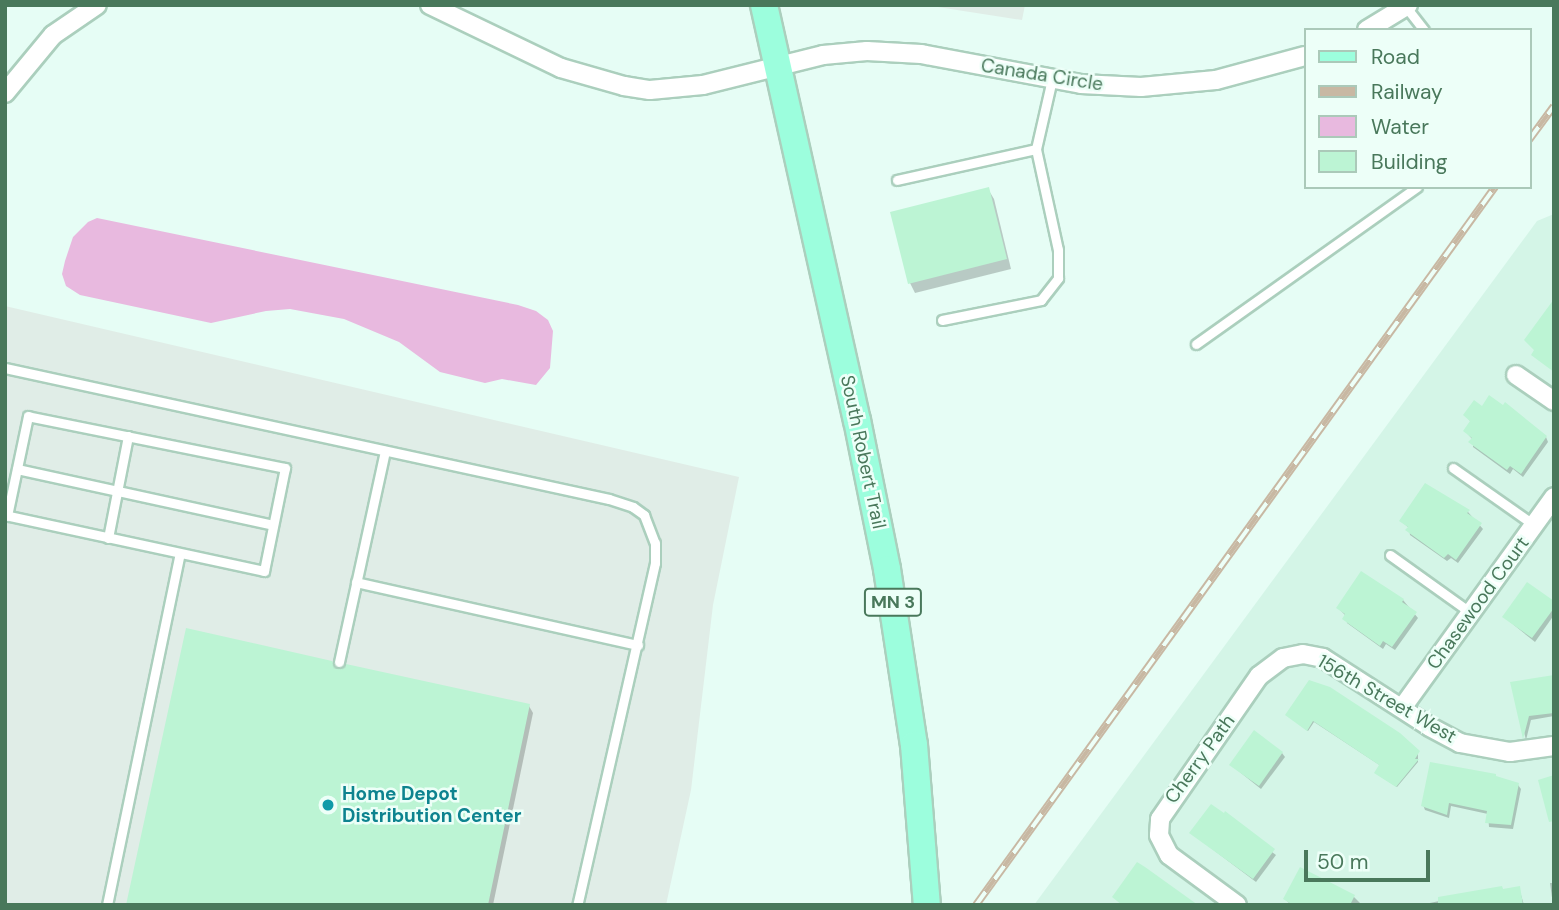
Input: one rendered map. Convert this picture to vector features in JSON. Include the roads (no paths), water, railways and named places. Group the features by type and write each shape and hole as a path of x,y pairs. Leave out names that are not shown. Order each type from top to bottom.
{"main road":[{"name":"South Robert Trail","path":"764,5 857,420 894,607 914,745 927,905"}],"street":[{"path":"5,93 53,35 97,5"},
{"name":"Canada Circle","path":"430,5 561,68 624,86 675,89 838,53 902,51 1052,79 1112,87 1168,86 1216,80 1304,56"},
{"path":"1370,28 1407,6"},
{"path":"1516,375 1554,401"},
{"name":"Chasewood Court","path":"1402,708 1554,497"},
{"name":"156th Street West","path":"1303,654 1332,663 1444,735 1476,747 1510,752 1554,746"},
{"name":"Cherry Path","path":"1237,905 1169,855 1159,835 1160,819 1266,668 1283,658 1303,654"}],"lane":[{"path":"1407,6 1423,28"},
{"path":"942,320 1041,300 1058,278 1058,250 1036,149 1052,79"},
{"path":"897,180 1036,149"},
{"path":"1196,344 1414,189"},
{"path":"5,368 609,499 633,507 644,516 655,543 655,563 577,905"},
{"path":"28,416 128,436 285,468 264,571 6,516 28,416"},
{"path":"108,537 128,436"},
{"path":"338,662 385,451"},
{"path":"1453,468 1534,525"},
{"path":"17,469 273,525"},
{"path":"107,905 180,553"},
{"path":"1390,555 1471,613"},
{"path":"356,582 638,645"}],"water":[{"path":"97,218 518,305 536,311 548,320 553,331 550,368 536,385 502,379 485,383 440,372 399,342 344,319 290,309 266,311 211,323 80,295 66,286 62,274 73,237 88,222"}],"railway":[{"path":"1531,137 1554,106"},
{"path":"976,905 1494,189"}],"place":[{"name":"Home Depot Distribution Center","path":"328,805"}]}
